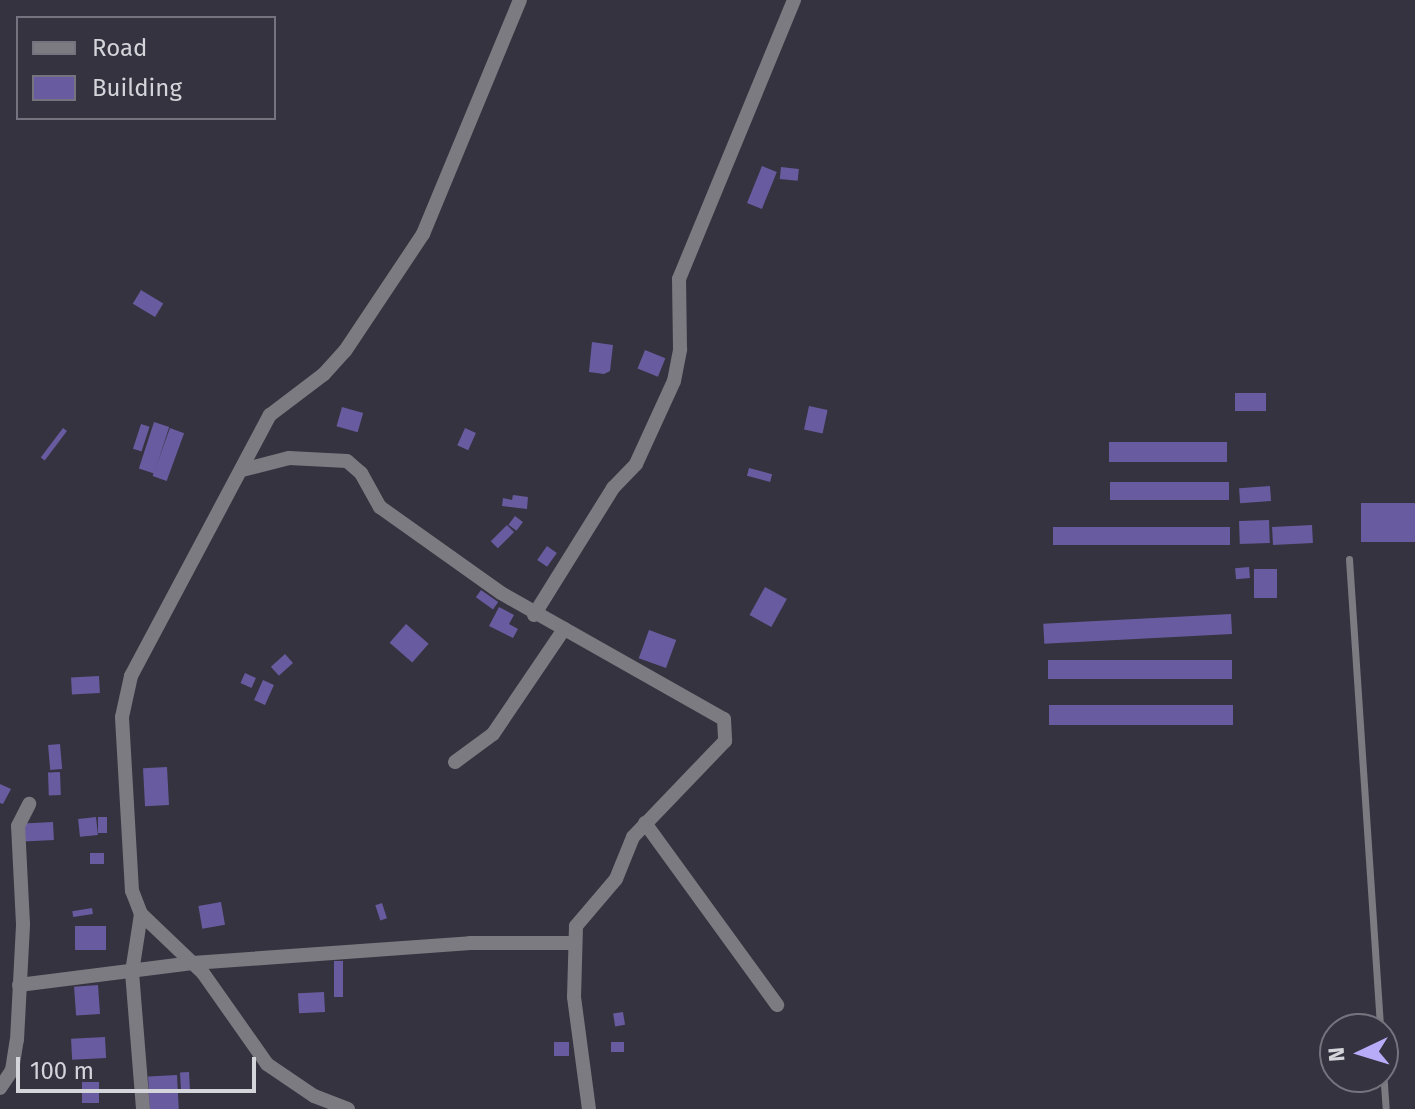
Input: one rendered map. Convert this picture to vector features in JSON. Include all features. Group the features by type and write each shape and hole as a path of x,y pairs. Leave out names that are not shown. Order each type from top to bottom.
{"street":[{"path":"348,1109 314,1096 267,1064 193,963 141,914 132,891 121,743 131,676 270,415 324,374 345,351 423,234 520,0"},
{"path":"534,615 613,488 636,464 674,381 680,349 679,279 794,0"},
{"path":"242,470 289,458 347,461 361,473 380,507 534,615 715,713 729,727 725,741 645,823 616,879 576,926 574,997 589,1109"},
{"path":"455,762 493,734 564,629"},
{"path":"0,1088 12,1070 23,897 18,826 29,804"},
{"path":"645,823 777,1005"},
{"path":"141,914 132,972 143,1109"},
{"path":"19,985 193,963 470,943 574,943"}],"lane":[{"path":"1349,559 1379,1013"}],"building":[{"path":"762,166 777,172 762,209 747,203"},
{"path":"781,167 799,169 798,181 780,179"},
{"path":"141,290 163,303 155,317 133,304"},
{"path":"592,342 613,345 610,371 604,374 589,372"},
{"path":"645,350 665,358 658,377 638,369"},
{"path":"1235,393 1266,393 1266,411 1235,411"},
{"path":"809,406 828,410 823,433 804,429"},
{"path":"342,407 363,413 358,432 336,426"},
{"path":"154,422 169,427 154,474 139,469"},
{"path":"141,424 150,427 142,452 133,449"},
{"path":"63,428 67,431 45,461 41,458"},
{"path":"170,428 184,433 167,481 153,476"},
{"path":"465,428 476,433 468,450 457,445"},
{"path":"1109,442 1227,442 1227,462 1109,462"},
{"path":"749,468 772,474 770,482 747,476"},
{"path":"1110,482 1229,482 1229,500 1110,500"},
{"path":"1270,486 1271,501 1240,503 1239,488"},
{"path":"513,495 528,497 527,509 502,506 503,498 512,500"},
{"path":"1361,503 1415,503 1415,542 1361,542"},
{"path":"515,516 523,522 516,531 508,525"},
{"path":"1269,520 1270,543 1240,544 1239,521"},
{"path":"507,525 514,532 498,548 491,541"},
{"path":"1312,525 1313,543 1273,545 1272,527"},
{"path":"1053,527 1230,527 1230,545 1053,545"},
{"path":"547,546 557,553 547,567 537,560"},
{"path":"1249,567 1250,578 1236,579 1235,568"},
{"path":"1254,569 1277,569 1277,598 1254,598"},
{"path":"765,587 787,599 771,627 749,615"},
{"path":"481,590 498,602 493,609 476,597"},
{"path":"499,607 514,615 509,624 518,629 513,638 489,626"},
{"path":"1231,614 1232,634 1044,644 1043,624"},
{"path":"406,624 429,644 412,663 390,643"},
{"path":"649,630 676,640 666,668 639,658"},
{"path":"285,654 293,663 279,676 271,667"},
{"path":"1048,660 1232,660 1232,679 1048,679"},
{"path":"245,673 256,678 251,688 241,683"},
{"path":"99,676 100,693 72,694 71,677"},
{"path":"263,680 274,685 265,705 254,700"},
{"path":"1049,705 1233,705 1233,725 1049,725"},
{"path":"60,744 62,769 50,770 48,745"},
{"path":"167,767 169,805 145,806 143,768"},
{"path":"48,772 60,772 61,795 49,795"},
{"path":"0,784 11,789 3,804 0,803"},
{"path":"96,817 98,835 80,837 78,819"},
{"path":"98,817 107,817 107,833 98,833"},
{"path":"53,822 54,840 24,842 23,824"},
{"path":"90,853 104,853 104,864 90,864"},
{"path":"221,902 225,925 202,929 198,906"},
{"path":"382,903 387,918 380,920 375,905"},
{"path":"92,908 93,914 73,917 72,911"},
{"path":"75,926 106,926 106,950 75,950"},
{"path":"334,961 343,961 343,997 334,997"},
{"path":"98,985 100,1014 76,1016 74,987"},
{"path":"324,992 325,1012 299,1013 298,993"},
{"path":"623,1012 625,1025 615,1026 613,1014"},
{"path":"105,1037 106,1058 72,1060 71,1039"},
{"path":"554,1042 569,1042 569,1056 554,1056"},
{"path":"611,1042 624,1042 624,1052 611,1052"},
{"path":"180,1072 189,1072 190,1090 181,1090"},
{"path":"177,1075 179,1109 150,1109 148,1077"},
{"path":"82,1082 99,1082 99,1103 82,1103"}]}
